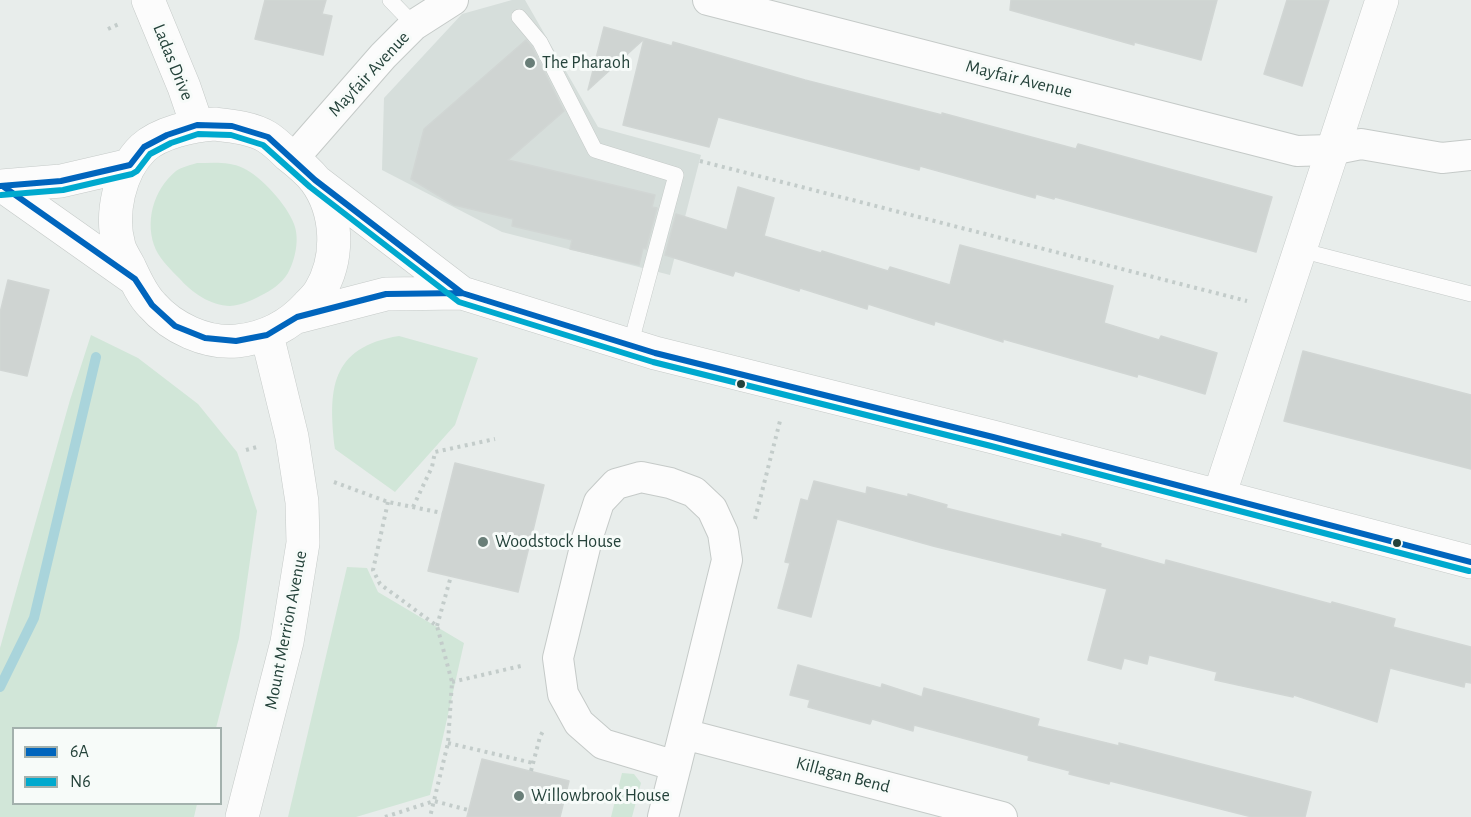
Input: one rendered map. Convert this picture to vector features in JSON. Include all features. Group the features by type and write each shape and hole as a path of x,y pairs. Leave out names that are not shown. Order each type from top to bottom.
{"street":[{"name":"Ladas Drive","path":"148,0 184,87 196,125"},
{"name":"Mayfair Avenue","path":"304,169 383,56 414,25 453,0"},
{"name":"Mayfair Avenue","path":"708,0 1297,150 1331,150 1361,144 1442,158 1471,155"},
{"path":"1219,496 1382,0"},
{"path":"462,293 304,169 268,137 250,130 232,126 196,125 166,135 144,147 130,165 118,198 116,220 119,246 135,279 152,305 175,326 205,338 236,341 267,335 297,317 386,294 462,293 630,346 1471,562"},
{"path":"2,187 61,181 130,165"},
{"path":"297,317 320,291 333,259 333,228 329,207 304,169"},
{"path":"2,187 135,279"},
{"name":"Mount Merrion Avenue","path":"242,817 287,642 303,543 302,502 292,437 267,335"},
{"path":"663,817 676,766 684,734 727,560 723,533 712,509 694,492 670,483 641,477 616,484 600,502 587,539 558,658 564,694 579,723 603,744 676,766"},
{"name":"Killagan Bend","path":"684,734 1002,817"}],"lane":[{"path":"390,0 414,25"},
{"path":"519,17 540,42 595,150 676,174 630,346"},
{"path":"1300,250 1471,294"}],"path":[{"path":"676,174 700,161 1280,310"},
{"path":"413,507 432,467 435,452 495,439"},
{"path":"297,467 388,502 442,513"},
{"path":"388,502 373,570 380,584 437,626"},
{"path":"430,817 448,743 452,682 437,626 451,576"},
{"path":"452,682 558,658"},
{"path":"531,771 540,737"},
{"path":"448,743 533,763"},
{"path":"385,817 434,801 468,810"}],"shaded area":[{"path":"512,0 525,0 598,127 701,155 670,275 502,232 382,170 384,98 462,14"}],"green space":[{"path":"197,163 232,164 250,172 280,200 291,216 296,230 296,249 288,273 272,289 238,305 216,304 195,293 166,265 152,240 151,218 156,197 161,188 176,171"},
{"path":"91,335 138,358 198,404 237,452 257,511 239,638 216,727 12,727 12,805 197,805 194,817 0,817 0,648 70,400"},
{"path":"399,336 478,358 455,425 395,492 335,449 332,408 338,374 347,361 359,350 376,342"},
{"path":"347,567 367,568 378,592 464,643 430,795 356,817 288,817"},
{"path":"622,773 634,774 641,783 632,817 611,817"}],"building":[{"path":"265,0 326,0 322,14 332,16 323,55 255,39"},
{"path":"1011,0 1217,0 1201,60 1134,42 1134,45 1010,10"},
{"path":"1287,0 1329,0 1302,86 1264,74"},
{"path":"604,27 672,46 673,42 805,80 942,115 942,113 1076,149 1078,144 1272,197 1256,252 1055,197 1054,199 1036,194 1035,198 920,166 919,170 718,117 709,147 623,125 644,39 588,90"},
{"path":"526,40 532,47 564,111 508,160 655,195 652,207 657,208 646,249 643,248 639,265 570,249 572,240 512,226 513,219 454,205 411,179 424,129"},
{"path":"738,187 774,198 764,236 888,271 890,267 950,285 960,245 1113,286 1104,323 1159,340 1161,336 1217,353 1205,394 1003,339 1003,342 935,321 934,325 868,304 867,309 800,288 799,291 735,271 733,276 665,255 676,214 727,230"},
{"path":"8,280 49,290 27,376 0,370 0,313"},
{"path":"1303,351 1471,395 1471,469 1284,421"},
{"name":"Woodstock House","path":"455,463 544,485 518,592 428,571"},
{"path":"814,481 866,494 867,487 908,497 908,494 947,505 946,508 1062,537 1062,534 1101,544 1100,547 1165,565 1166,560 1395,619 1393,627 1471,647 1471,683 1465,682 1464,687 1390,668 1377,722 1294,695 1293,697 1215,680 1217,672 1149,655 1147,664 1124,658 1121,669 1088,660 1107,589 933,546 837,519 811,617 778,608 790,563 785,562 801,499 808,501"},
{"path":"798,665 881,688 882,684 922,697 924,688 1039,719 1037,726 1119,746 1119,743 1311,792 1305,817 1252,817 1110,781 1109,784 1069,774 1070,771 1028,760 1029,756 914,725 913,731 872,719 870,724 808,707 810,700 790,695"},
{"name":"Willowbrook House","path":"482,759 569,781 560,817 467,817"}],"waterway":[{"path":"0,687 34,618 96,357"}],"transit line":[{"name":"6A","path":"0,186 61,181 130,165 144,147 167,135 197,125 232,126 268,137 315,180 462,293"},
{"name":"N6","path":"1,195 63,190 132,174 150,154 171,143 198,134 231,135 263,145 310,187 459,302 653,362 991,446 1469,571"},
{"name":"6A","path":"4,187 135,279 152,305 175,326 205,338 236,341 267,335 297,317 386,294 462,293 655,353 993,437 1471,562"}],"place":[{"name":"The Pharaoh","path":"530,63"},
{"name":"Woodstock House","path":"483,542"},
{"name":"Willowbrook House","path":"519,796"}]}
